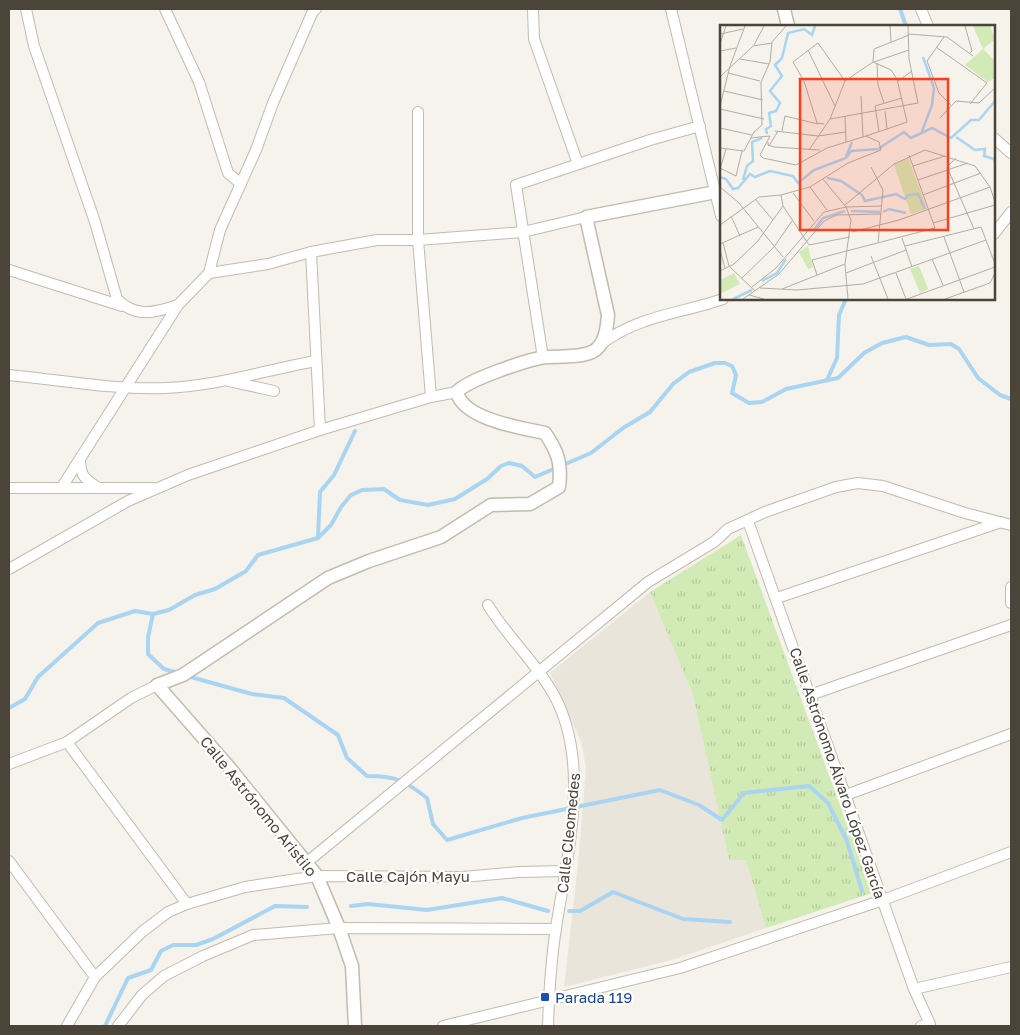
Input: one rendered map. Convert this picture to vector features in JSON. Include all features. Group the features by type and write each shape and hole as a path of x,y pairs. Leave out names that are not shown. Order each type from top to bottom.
{"street":[{"path":"26,9 34,46 95,222 117,299 124,307"},
{"path":"165,9 199,82 228,173 241,184"},
{"path":"533,9 534,39 578,164"},
{"path":"672,9 700,126 718,191 720,208"},
{"path":"784,9 788,25"},
{"path":"921,9 928,25"},
{"path":"62,487 178,305 209,273 220,230 313,10"},
{"path":"418,112 418,240 431,397"},
{"path":"543,358 516,184 700,126"},
{"path":"995,139 1011,153"},
{"path":"209,273 268,264 311,252 377,240 418,240 524,232 586,217 718,191"},
{"path":"995,233 1011,212"},
{"path":"586,217 608,315 607,327 600,345"},
{"path":"311,252 320,430"},
{"path":"9,270 135,312 151,313 178,305"},
{"path":"9,569 88,522 128,501 233,459 320,430 431,397 457,392 462,386 476,379 543,358 593,352 620,330 661,315 720,300"},
{"path":"9,375 126,388 166,388 226,380 316,361"},
{"path":"226,380 274,391"},
{"path":"9,764 67,742 131,698 156,685 183,675 328,578 378,558 441,537 491,505 530,504 559,487 561,474 557,451 545,432 510,425 478,414 464,406 458,398 457,392"},
{"path":"80,461 80,473 85,479 98,487"},
{"path":"306,863 648,582 714,542 728,529 774,508 836,487 858,483 882,486 1006,524"},
{"path":"9,488 159,488"},
{"name":"Calle Astrónomo Álvaro López García","path":"748,521 777,598 926,1025"},
{"path":"777,598 1006,524"},
{"path":"1011,587 1011,603"},
{"name":"Calle Cleomedes","path":"488,604 501,627 555,697 564,719 574,764 566,872 556,929 548,1026"},
{"path":"810,695 1011,625"},
{"name":"Calle Astrónomo Aristilo","path":"156,685 228,766 317,876 339,928 352,966 355,1026"},
{"path":"846,795 1011,734"},
{"path":"67,742 187,904"},
{"path":"443,1026 680,968 883,900 1011,852"},
{"path":"9,862 95,977"},
{"name":"Calle Cajón Mayu","path":"67,1026 95,977 142,932 168,912 187,904 245,886 317,876 463,877 519,872 566,872"},
{"path":"118,1026 142,995 164,976 253,934 339,928 556,929"},
{"path":"914,989 1011,967"}],"shaded area":[{"path":"650,592 693,695 729,860 746,860 766,928 672,960 564,987 578,864 586,767 581,741 550,673"}],"green space":[{"path":"741,535 872,893 766,928 746,860 729,860 693,695 650,592"}],"waterway":[{"path":"900,9 906,25"},
{"path":"827,380 837,358 839,315 846,300"},
{"path":"9,708 25,699 38,677 98,623 135,611 153,614 169,610 195,595 215,589 246,571 258,555 318,538 331,525 341,507 351,495 362,490 384,489 400,500 428,505 455,499 487,479 501,466 509,463 522,466 535,477 591,453 623,428 650,412 673,384 689,372 715,363 725,363 732,366 736,375 732,393 749,403 762,402 786,389 838,378 864,353 882,343 906,337 929,345 951,344 959,349 978,378 1000,395 1011,399"},
{"path":"318,538 320,492 334,475 355,431"},
{"path":"153,614 148,637 148,654 164,669 178,673"},
{"path":"187,676 252,694 284,698 338,735 347,758 367,776 399,780 427,798 433,824 447,840 522,818 660,790 699,805 722,820 744,793 809,786 828,803 847,841 862,891"},
{"path":"569,911 580,911 613,892 683,919 730,922"},
{"path":"351,906 368,904 427,910 502,898 548,911"},
{"path":"105,1026 128,978 151,970 161,951 173,945 196,945 213,939 275,906 307,907"}],"place":[{"name":"Parada 119","path":"545,997"}]}
